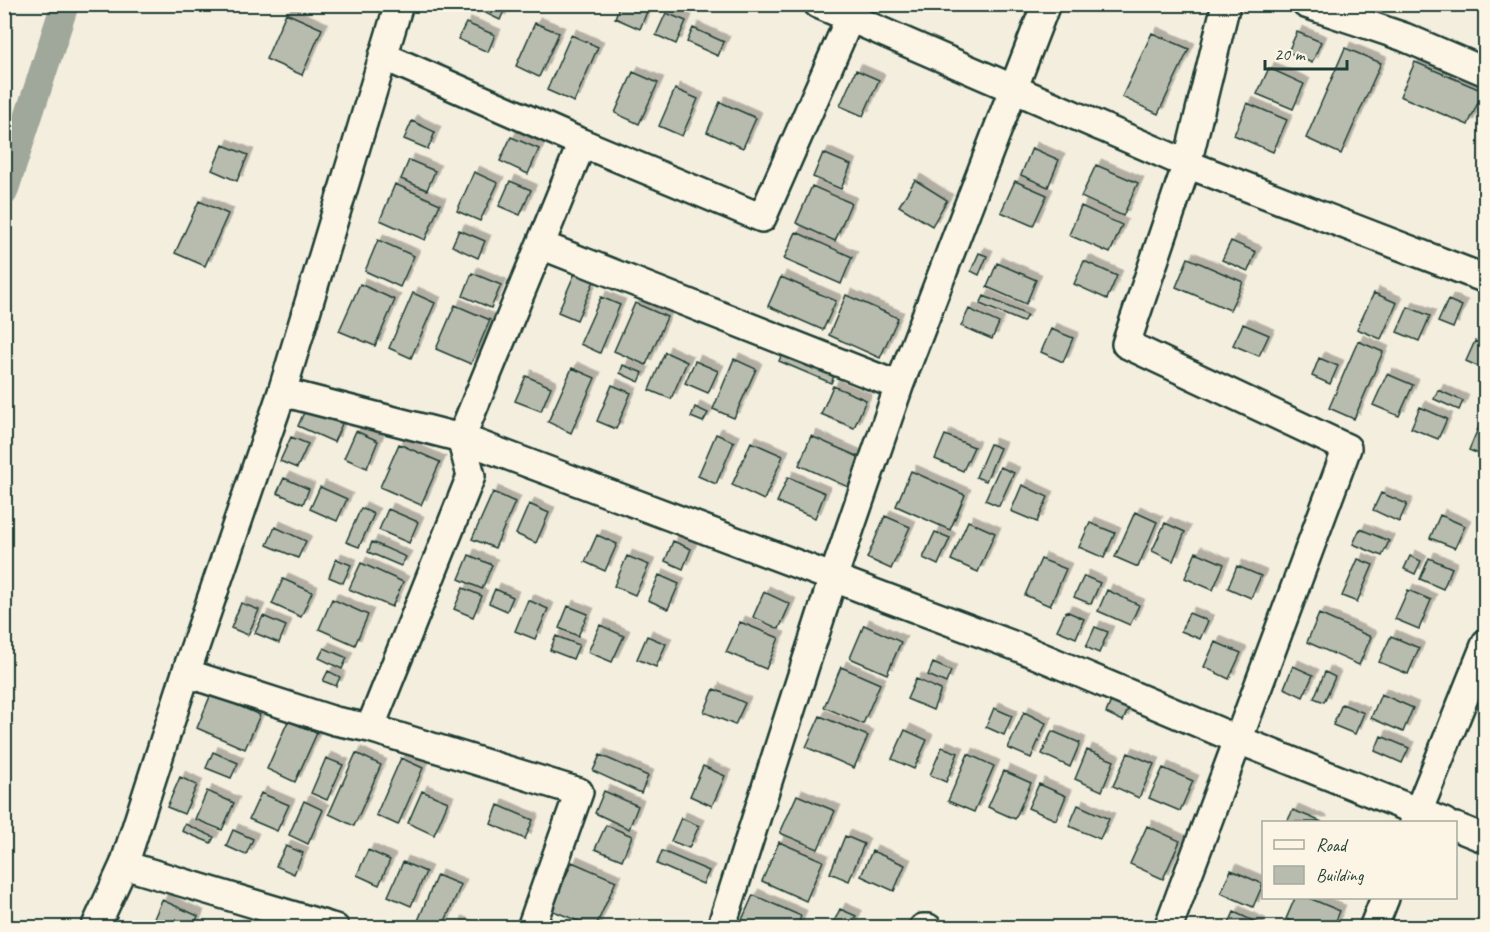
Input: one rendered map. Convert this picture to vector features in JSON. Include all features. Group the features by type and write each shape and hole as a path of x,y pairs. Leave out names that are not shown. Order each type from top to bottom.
{"street":[{"path":"95,927 124,865 186,673 282,392 399,4"},
{"path":"818,4 853,11 1013,88 1187,164 1485,279"},
{"path":"721,927 832,578 899,386 1046,4"},
{"path":"1168,927 1347,448 1126,344 1187,164 1226,4"},
{"path":"1306,4 1404,37 1485,72"},
{"path":"383,56 762,218 853,11"},
{"path":"370,728 471,476 461,438 582,143"},
{"path":"541,245 899,386"},
{"path":"282,392 461,438 1018,647 1416,817 1438,821"},
{"path":"1416,817 1485,643"},
{"path":"186,673 335,721 370,728 579,792 531,927"},
{"path":"1457,828 1485,839"},
{"path":"124,865 334,927"},
{"path":"1373,927 1384,899"},
{"path":"923,927 928,927"}],"building":[{"path":"467,4 507,4 500,20"},
{"path":"620,4 650,4 640,29 615,18"},
{"path":"286,13 322,29 302,75 266,59"},
{"path":"666,13 686,21 676,44 656,35"},
{"path":"466,23 495,35 488,52 458,39"},
{"path":"535,23 559,33 539,77 516,66"},
{"path":"693,28 724,42 718,56 687,42"},
{"path":"1297,32 1321,42 1312,63 1288,52"},
{"path":"1152,33 1189,49 1158,114 1122,97"},
{"path":"571,35 598,47 574,102 547,90"},
{"path":"1345,48 1381,63 1341,154 1306,138"},
{"path":"1415,62 1483,91 1468,125 1400,96"},
{"path":"1269,68 1304,84 1293,109 1257,94"},
{"path":"856,70 879,80 863,116 840,106"},
{"path":"633,72 658,83 639,124 615,113"},
{"path":"675,89 698,99 682,136 659,126"},
{"path":"720,102 756,118 743,148 707,132"},
{"path":"1247,103 1287,120 1273,152 1234,135"},
{"path":"412,121 435,132 428,149 404,139"},
{"path":"511,137 539,149 528,174 500,161"},
{"path":"223,145 248,155 237,181 212,170"},
{"path":"1032,148 1059,160 1048,187 1021,175"},
{"path":"823,153 851,165 841,189 813,177"},
{"path":"409,160 435,171 427,190 401,179"},
{"path":"1096,165 1138,183 1123,216 1081,197"},
{"path":"474,172 498,183 480,221 457,211"},
{"path":"915,180 947,200 932,226 899,206"},
{"path":"510,181 531,190 520,215 499,206"},
{"path":"1015,181 1047,195 1033,226 1001,212"},
{"path":"395,184 440,204 425,240 380,220"},
{"path":"812,186 851,203 835,241 796,223"},
{"path":"199,201 228,214 205,266 175,253"},
{"path":"1081,206 1122,225 1110,253 1069,235"},
{"path":"459,230 485,241 478,258 452,246"},
{"path":"796,232 852,257 841,284 784,259"},
{"path":"378,240 414,256 400,287 365,271"},
{"path":"1231,241 1256,252 1248,271 1222,260"},
{"path":"979,253 987,256 979,275 971,271"},
{"path":"1188,258 1243,282 1230,310 1176,287"},
{"path":"1084,261 1117,276 1107,299 1074,284"},
{"path":"997,263 1036,280 1026,304 987,287"},
{"path":"472,273 501,285 491,308 463,296"},
{"path":"575,273 594,281 577,320 558,312"},
{"path":"781,277 836,301 823,330 768,306"},
{"path":"360,284 395,300 375,346 339,331"},
{"path":"413,293 435,303 411,358 389,348"},
{"path":"1374,293 1397,303 1381,339 1357,329"},
{"path":"846,295 898,318 880,358 829,335"},
{"path":"984,296 1027,315 1023,322 980,304"},
{"path":"601,297 620,305 600,353 580,344"},
{"path":"1448,300 1462,306 1453,328 1438,322"},
{"path":"635,303 667,317 646,365 614,351"},
{"path":"455,305 490,320 471,364 436,349"},
{"path":"1408,307 1430,316 1419,341 1397,332"},
{"path":"969,309 999,323 992,339 961,326"},
{"path":"1243,324 1269,335 1259,356 1233,345"},
{"path":"1051,329 1073,338 1063,362 1041,352"},
{"path":"1358,341 1383,352 1354,419 1329,408"},
{"path":"1475,341 1486,346 1486,370 1466,361"},
{"path":"786,344 838,367 831,383 779,361"},
{"path":"665,352 687,362 671,399 649,390"},
{"path":"1319,358 1338,366 1330,384 1312,376"},
{"path":"734,359 756,369 734,418 713,409"},
{"path":"695,361 718,371 708,393 685,383"},
{"path":"623,365 643,373 639,382 620,373"},
{"path":"572,368 595,378 571,433 548,422"},
{"path":"1387,374 1413,385 1399,416 1373,405"},
{"path":"526,376 551,387 541,411 515,401"},
{"path":"612,385 631,393 616,429 597,421"},
{"path":"833,386 866,400 854,428 821,414"},
{"path":"1438,390 1463,401 1459,410 1434,399"},
{"path":"309,401 345,417 334,442 298,426"},
{"path":"695,407 708,413 703,422 691,417"},
{"path":"1420,407 1447,419 1438,439 1411,428"},
{"path":"1480,424 1486,427 1486,457 1469,450"},
{"path":"356,431 378,441 367,468 344,458"},
{"path":"716,434 734,442 716,484 698,476"},
{"path":"945,435 974,447 963,471 935,459"},
{"path":"811,436 861,458 848,487 799,465"},
{"path":"291,437 308,444 297,468 280,461"},
{"path":"751,442 783,456 764,500 732,485"},
{"path":"399,444 440,462 421,505 380,487"},
{"path":"990,444 1000,448 986,481 976,477"},
{"path":"1000,467 1014,473 999,506 985,500"},
{"path":"911,471 965,495 950,530 896,506"},
{"path":"788,477 825,493 815,518 777,502"},
{"path":"284,478 309,489 303,504 277,493"},
{"path":"1022,485 1048,497 1037,522 1011,511"},
{"path":"320,487 347,499 337,521 310,509"},
{"path":"493,492 515,502 495,548 472,539"},
{"path":"1381,493 1407,504 1399,522 1373,510"},
{"path":"529,504 549,513 536,543 516,534"},
{"path":"361,508 374,514 359,547 346,542"},
{"path":"388,509 418,522 409,543 379,530"},
{"path":"1135,512 1157,522 1138,567 1115,557"},
{"path":"1440,515 1465,526 1455,548 1430,538"},
{"path":"885,516 910,527 891,569 867,558"},
{"path":"968,521 995,533 978,572 951,560"},
{"path":"1090,523 1115,533 1104,558 1079,547"},
{"path":"1165,523 1185,532 1173,561 1152,551"},
{"path":"275,527 306,541 298,558 267,545"},
{"path":"1360,529 1389,541 1382,556 1353,544"},
{"path":"935,532 950,538 938,565 923,558"},
{"path":"597,535 617,544 605,571 585,562"},
{"path":"673,541 691,549 683,569 665,561"},
{"path":"372,542 406,557 401,566 368,552"},
{"path":"1196,552 1224,564 1213,590 1185,578"},
{"path":"469,555 492,565 482,589 459,579"},
{"path":"627,556 649,565 635,595 614,586"},
{"path":"1410,556 1421,561 1415,574 1404,569"},
{"path":"1429,558 1452,568 1443,589 1420,579"},
{"path":"336,559 351,565 343,583 329,577"},
{"path":"1041,559 1066,569 1050,606 1025,595"},
{"path":"1358,559 1373,565 1357,602 1342,596"},
{"path":"361,563 403,582 392,607 349,589"},
{"path":"1237,566 1261,576 1251,598 1228,588"},
{"path":"659,575 679,584 668,609 648,600"},
{"path":"1084,576 1100,583 1091,604 1074,597"},
{"path":"283,579 312,592 301,617 272,604"},
{"path":"463,588 482,596 473,617 454,609"},
{"path":"495,589 513,597 507,611 489,603"},
{"path":"1107,590 1139,605 1130,625 1098,611"},
{"path":"1408,590 1431,600 1419,629 1395,619"},
{"path":"764,592 790,604 779,629 753,617"},
{"path":"332,599 368,615 355,645 319,629"},
{"path":"528,600 548,609 535,639 515,631"},
{"path":"241,603 259,610 248,635 231,628"},
{"path":"568,606 588,614 578,636 559,628"},
{"path":"1066,611 1084,619 1076,638 1057,630"},
{"path":"1189,613 1208,621 1200,639 1181,631"},
{"path":"1319,614 1371,637 1359,665 1307,642"},
{"path":"263,616 286,626 279,643 255,633"},
{"path":"740,622 779,638 766,669 726,652"},
{"path":"600,625 624,636 612,662 588,652"},
{"path":"864,625 901,642 887,674 850,658"},
{"path":"1095,627 1108,632 1099,653 1086,647"},
{"path":"556,636 579,645 573,659 550,650"},
{"path":"647,636 666,644 656,667 637,659"},
{"path":"1391,636 1419,648 1408,674 1379,662"},
{"path":"1215,642 1241,653 1229,679 1204,667"},
{"path":"324,648 347,658 342,669 319,658"},
{"path":"933,663 951,671 946,683 928,675"},
{"path":"1293,666 1313,675 1303,697 1284,688"},
{"path":"841,667 880,684 863,724 824,707"},
{"path":"328,671 340,677 336,686 323,681"},
{"path":"1325,672 1335,677 1324,702 1314,698"},
{"path":"916,679 941,690 933,710 907,699"},
{"path":"714,689 745,703 735,725 704,712"},
{"path":"211,694 260,715 245,749 197,728"},
{"path":"1381,694 1413,708 1403,732 1371,718"},
{"path":"1111,701 1128,709 1123,721 1106,713"},
{"path":"1342,704 1364,713 1355,734 1333,725"},
{"path":"994,708 1012,716 1004,735 986,727"},
{"path":"1024,712 1046,723 1031,758 1008,748"},
{"path":"820,716 868,736 854,768 806,747"},
{"path":"288,721 317,733 295,782 267,769"},
{"path":"905,730 927,740 914,769 892,759"},
{"path":"1052,731 1080,743 1070,767 1042,754"},
{"path":"1381,736 1409,748 1402,763 1375,751"},
{"path":"942,747 958,753 946,782 930,775"},
{"path":"1087,750 1114,761 1102,791 1075,779"},
{"path":"213,752 238,763 231,778 206,768"},
{"path":"356,753 381,765 354,826 329,814"},
{"path":"1128,753 1154,764 1139,798 1113,786"},
{"path":"968,754 994,766 974,812 948,801"},
{"path":"600,755 648,776 641,793 593,771"},
{"path":"326,758 343,765 327,800 311,793"},
{"path":"401,758 423,768 398,825 376,815"},
{"path":"703,766 725,776 712,806 690,796"},
{"path":"1163,768 1193,781 1180,811 1149,798"},
{"path":"1004,771 1031,783 1015,819 988,807"},
{"path":"180,777 197,785 184,814 167,807"},
{"path":"1039,784 1066,796 1056,820 1028,808"},
{"path":"207,791 234,803 222,830 195,819"},
{"path":"422,791 448,802 434,835 408,823"},
{"path":"604,791 638,806 629,829 595,813"},
{"path":"261,793 289,805 277,831 249,819"},
{"path":"797,795 835,811 818,849 780,833"},
{"path":"304,801 323,810 308,844 289,835"},
{"path":"498,805 533,820 525,839 491,824"},
{"path":"1078,805 1109,819 1100,839 1069,826"},
{"path":"1293,810 1320,821 1288,821"},
{"path":"681,818 699,826 689,848 671,841"},
{"path":"185,824 214,837 211,843 182,831"},
{"path":"606,825 632,836 622,860 595,849"},
{"path":"1147,826 1180,841 1163,879 1130,864"},
{"path":"233,830 253,839 246,855 226,846"},
{"path":"845,836 864,844 849,881 830,873"},
{"path":"779,842 823,861 806,901 762,881"},
{"path":"286,846 303,853 294,874 276,866"},
{"path":"368,850 390,860 379,885 357,875"},
{"path":"662,851 709,871 703,884 657,864"},
{"path":"872,851 905,865 894,891 861,876"},
{"path":"403,862 426,872 411,906 388,896"},
{"path":"572,862 616,881 595,928 551,910"},
{"path":"1231,870 1262,884 1253,907 1221,893"},
{"path":"437,875 461,885 442,928 415,928"},
{"path":"753,895 801,916 797,928 759,928 742,920"},
{"path":"1295,899 1311,899 1340,911 1333,928 1305,928 1286,919"},
{"path":"162,900 198,916 193,928 150,928"},
{"path":"840,909 856,916 851,928 831,928"},
{"path":"1234,912 1260,924 1258,928 1227,928"},
{"path":"457,922 471,928 455,928"}],"waterway":[{"path":"4,192 65,4"}]}
